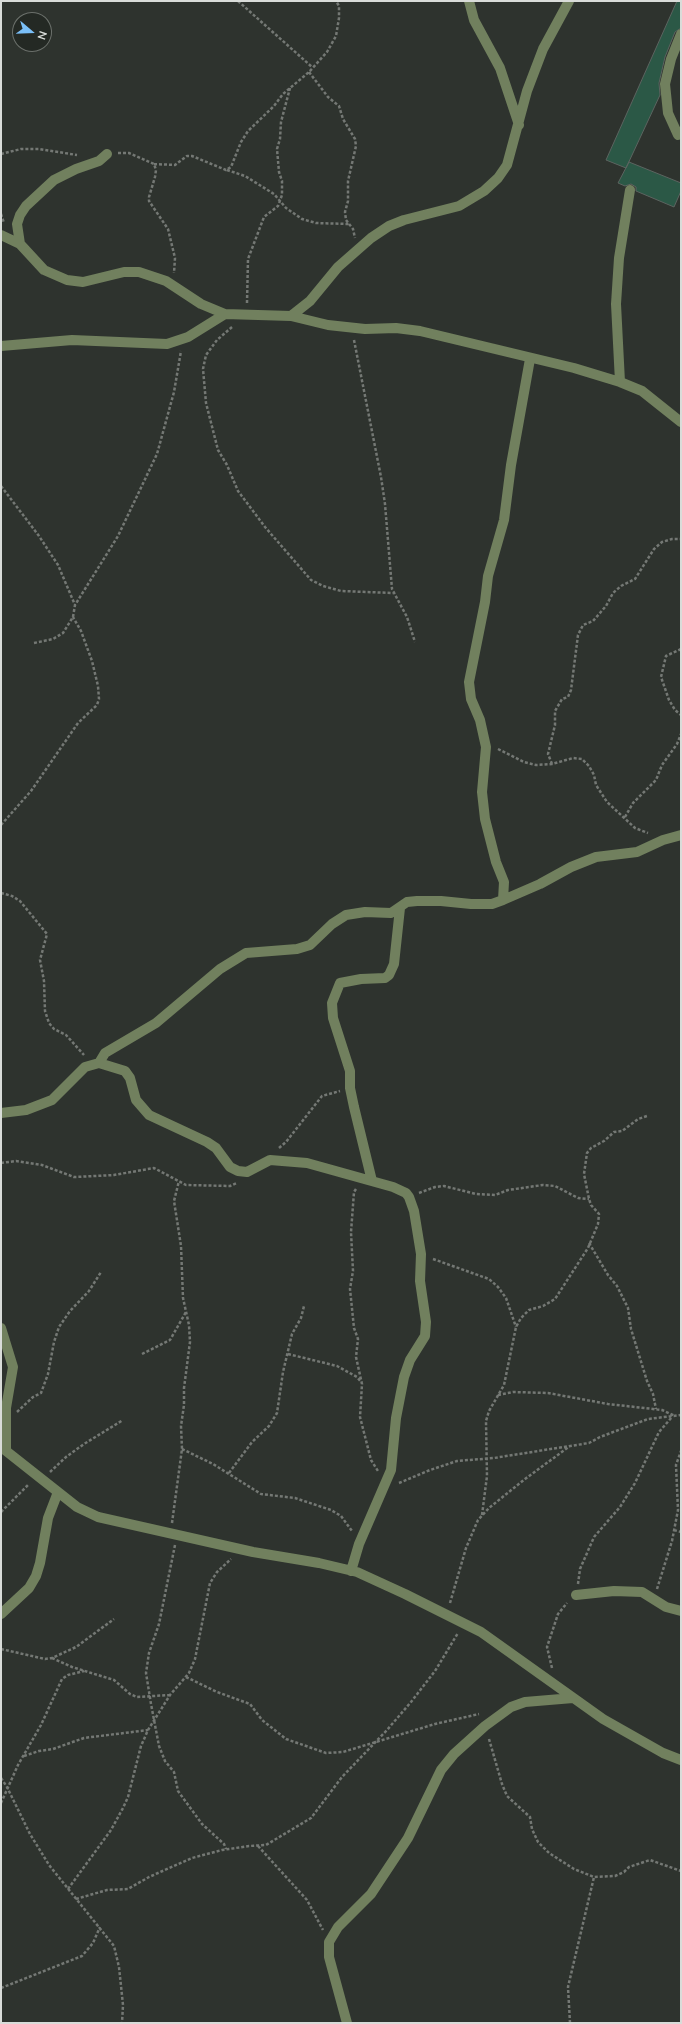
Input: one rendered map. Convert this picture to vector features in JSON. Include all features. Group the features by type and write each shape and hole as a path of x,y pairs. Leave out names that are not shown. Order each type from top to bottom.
{"street":[{"path":"469,1 474,20 500,68 519,125"},
{"path":"291,316 310,301 338,267 354,252 389,226 404,220 459,206 484,192 498,178 507,164 519,125 527,91 543,48 569,1"},
{"path":"678,134 668,113 665,84 671,59 681,34"},
{"path":"20,244 17,224 20,215 26,206 54,180 76,169 99,161 107,154"},
{"path":"620,382 616,304 619,258 630,190"},
{"path":"1,235 20,244 44,270 67,280 83,282 124,272 139,272 172,285 201,304 225,314 247,316 291,316 316,323 351,328 396,328 420,331 530,359 574,368 620,382 642,391 681,422"},
{"path":"1,346 72,340 167,344 183,339 225,314"},
{"path":"503,900 504,882 496,862 485,819 482,799 485,742 480,720 471,698 469,682 485,602 488,576 504,520 511,465 530,359"},
{"path":"99,1063 105,1053 156,1023 220,969 246,953 297,950 310,945 332,924 346,916 365,912 391,913 407,902 417,901 492,904 540,884 571,867 596,857 638,852 663,840 681,835"},
{"path":"368,1180 350,1088 350,1071 333,1018 332,1002 340,983 361,979 385,978 390,975 394,964 400,908"},
{"path":"1,1112 26,1110 52,1100 85,1067 99,1063 125,1071 130,1078 136,1100 149,1115 207,1142 216,1148 230,1167 238,1171 247,1172 270,1160 306,1163 393,1187 406,1193 414,1211 421,1254 420,1281 426,1322 424,1336 410,1360 404,1377 396,1418 391,1470 383,1492 372,1512 359,1544 351,1571"},
{"path":"1,1328 13,1367 6,1408 3,1449 77,1507 98,1517 245,1550 319,1563 351,1571 447,1614 482,1632 603,1719 663,1753 681,1760"},
{"path":"1,1614 28,1588 36,1576 40,1563 48,1518 58,1492"},
{"path":"576,1595 628,1591 642,1592 666,1607 681,1611"},
{"path":"347,2023 329,1957 329,1942 338,1927 371,1894 408,1838 441,1770 454,1754 485,1726 511,1707 525,1702 572,1698"}],"path":[{"path":"238,1 312,68"},
{"path":"226,170 231,167 241,142 248,131 290,88 309,72 327,52 336,36 339,6 336,1"},
{"path":"309,72 328,97 339,106 343,119 355,139 356,146 348,181 345,212 346,220 356,240 354,252"},
{"path":"290,88 280,122 280,139 277,149 279,172 282,181 280,202 276,208 264,217 248,259 249,277 246,298 247,316 217,340 206,355 203,369 206,404 218,450 227,465 238,491 265,526 311,580 341,591 393,593"},
{"path":"1,154 21,149 39,149 81,155"},
{"path":"107,154 129,153 149,160 154,164 156,170 149,201 168,229 172,242 174,258 172,285"},
{"path":"154,164 174,165 187,156 192,156 245,176 274,194 280,202 302,219 316,223 349,224"},
{"path":"351,328 382,484 393,593 397,597 398,603 407,617 415,642"},
{"path":"34,643 53,639 63,633 73,617 75,605 118,536 157,454 174,392 183,339"},
{"path":"1,486 39,536 58,565 75,605"},
{"path":"552,764 548,754 556,726 555,710 562,699 568,697 571,690 578,635 583,625 593,621 617,590 635,579 654,549 662,542 672,539 681,540"},
{"path":"1,825 31,791 78,723 96,705 99,699 98,686 92,661 81,631 73,617"},
{"path":"681,649 666,656 660,676 669,700 675,710 681,715"},
{"path":"625,817 633,803 656,780 662,765 677,744 681,734"},
{"path":"485,742 524,762 552,764 573,758 582,760 589,766 594,775 596,786 604,798 636,828 655,834 663,840"},
{"path":"1,893 12,896 20,901 47,934 40,960 44,981 45,1011 49,1024 54,1029 66,1035 82,1054 99,1063"},
{"path":"270,1160 275,1151 286,1142 322,1096 350,1088"},
{"path":"482,1515 487,1476 486,1421 488,1411 504,1385 516,1328 520,1318 529,1310 543,1306 555,1299 589,1243 599,1220 598,1214 591,1205 589,1199 584,1166 588,1153 614,1132 622,1131 638,1119 647,1116"},
{"path":"1,1163 16,1161 42,1165 74,1177 108,1176 154,1168 178,1181 193,1186 230,1186 241,1182 254,1169"},
{"path":"368,1180 354,1192 350,1232 353,1271 350,1289 354,1328 358,1339 356,1357 362,1384 360,1417 362,1429 371,1460 377,1470 387,1480"},
{"path":"178,1181 174,1200 181,1246 183,1298 189,1325 190,1342 184,1388 184,1405 181,1426 182,1449 175,1507 174,1534 159,1624 149,1653 146,1673 159,1746 165,1760 174,1772 178,1791 202,1824 224,1844 226,1849"},
{"path":"409,1197 435,1187 444,1186 484,1195 495,1195 508,1190 543,1185 556,1186 578,1198 589,1199"},
{"path":"589,1243 628,1308 631,1329 647,1381 653,1394 656,1409"},
{"path":"421,1254 489,1279 498,1287 506,1298 516,1328"},
{"path":"5,1426 23,1407 41,1393 48,1374 54,1342 59,1327 70,1311 89,1291 101,1272"},
{"path":"229,1474 252,1442 269,1426 277,1413 282,1372 288,1354 292,1334 301,1318 304,1306"},
{"path":"142,1354 170,1340 186,1311"},
{"path":"288,1354 337,1366 357,1377 362,1384"},
{"path":"498,1395 513,1392 548,1393 608,1404 656,1409 674,1416"},
{"path":"383,1492 410,1477 445,1464 467,1459 486,1458 589,1443 600,1437 648,1419 681,1415"},
{"path":"558,1686 547,1647 558,1614 565,1604 576,1595 580,1569 594,1537 620,1507 635,1483 660,1432 674,1416"},
{"path":"1,1512 66,1457 106,1429 123,1420"},
{"path":"447,1614 471,1534 482,1515 525,1479 572,1445"},
{"path":"182,1449 229,1474 262,1494 295,1498 320,1506 341,1516 350,1526 359,1544"},
{"path":"653,1598 661,1578 674,1530 679,1497 676,1465 681,1451"},
{"path":"674,1530 681,1532"},
{"path":"68,1888 111,1830 128,1797 141,1746 148,1730 170,1695 186,1677 195,1659 210,1583 216,1572 245,1550"},
{"path":"1,1649 45,1659 52,1658 76,1647 114,1619"},
{"path":"76,1899 107,1890 128,1889 192,1858 226,1849 266,1845 312,1818 342,1776 387,1730 435,1671 464,1623"},
{"path":"52,1658 114,1680 130,1694 137,1697 170,1695"},
{"path":"1,1803 7,1787 23,1756 41,1726 62,1679 68,1675 84,1670"},
{"path":"186,1677 218,1692 250,1704 262,1720 286,1739 326,1753 343,1752 435,1724 481,1714"},
{"path":"485,1726 502,1784 508,1796 530,1817 532,1829 538,1842 549,1853 567,1865 594,1877 615,1876 624,1872 630,1867 650,1860 681,1871"},
{"path":"23,1756 39,1751 53,1749 84,1738 148,1730"},
{"path":"1,1778 30,1834 49,1865 114,1946 120,1966 123,2005 122,2023"},
{"path":"258,1846 307,1900 329,1942"},
{"path":"570,2023 568,1987 594,1877"},
{"path":"1,1988 82,1956 93,1943 100,1927"}],"building":[{"path":"677,1 681,1 681,28 675,32 665,57 659,83 660,95 626,168 606,160"},
{"path":"629,162 681,183 681,191 674,207 636,191 636,187 631,184 625,186 618,183"}]}
